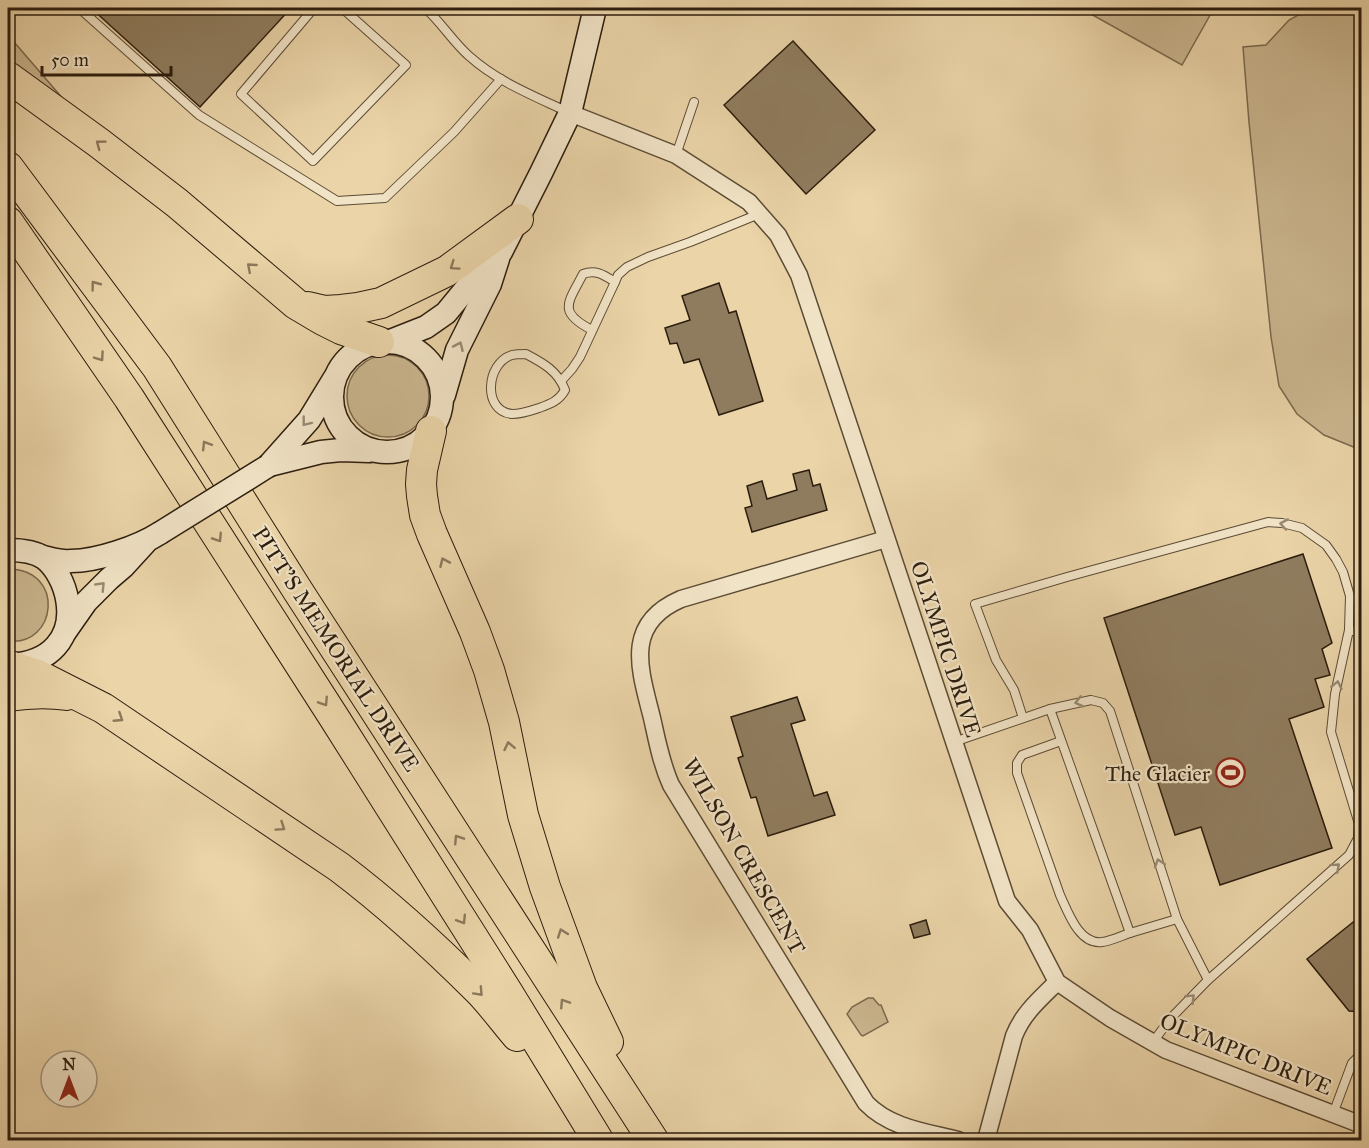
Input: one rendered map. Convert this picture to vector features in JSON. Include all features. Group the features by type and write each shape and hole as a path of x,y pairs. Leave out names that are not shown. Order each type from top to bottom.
{"highway":[{"path":"8,77 177,203 296,304 332,325 362,337 384,342"},
{"name":"PITT'S MEMORIAL DRIVE","path":"8,167 157,368 298,591 653,1140"},
{"path":"296,304 325,311 381,303 447,271 518,219"},
{"name":"PITT'S MEMORIAL DRIVE","path":"8,222 135,408 335,719 598,1140"},
{"path":"431,431 421,481 425,515 489,670 504,722 523,815 582,988 653,1140"},
{"path":"9,665 38,675 84,697 133,727 371,891 415,929 479,992 580,1110"},
{"path":"8,696 53,692 84,697"}],"main road":[{"path":"268,466 321,452 341,450 393,453 408,449 420,442 431,431 438,417 457,351 490,284 501,252 570,113 595,8"},
{"path":"9,665 27,664 43,657 56,646 86,602 153,537 268,466 309,420 343,363 357,349 426,327 446,313 501,252"},
{"path":"384,342 410,346 430,362 441,383 442,402"},
{"path":"338,373 333,394 336,417 352,440 369,451"},
{"path":"8,550 69,561 83,560 153,537"},
{"path":"43,557 64,587 67,606 65,632"}],"street":[{"name":"OLYMPIC DRIVE","path":"570,113 676,155 749,202 778,236 799,275 1007,901 1030,930 1057,982 1110,1018 1166,1050 1362,1125"},
{"name":"WILSON CRESCENT","path":"886,539 670,604 652,619 646,628 640,650 641,671 663,766 671,785 866,1103 881,1116 902,1126 958,1140"},
{"path":"986,1140 1018,1026 1029,1010 1057,982"}],"lane":[{"path":"79,8 199,115 338,201 385,198 454,132 501,79"},
{"path":"314,8 241,94 313,161 406,65 342,8"},
{"path":"425,8 468,55 501,79 570,113"},
{"path":"676,155 694,102"},
{"path":"561,380 580,357 618,275 627,267 759,214"},
{"path":"592,330 572,317 568,309 570,300 583,273 599,272 615,282"},
{"path":"513,354 526,354 550,368 561,380 565,390 554,402 523,413 510,414 498,409 490,384 493,372 502,360 513,354"},
{"path":"1023,718 1014,690 996,660 975,604 1268,522 1302,528 1326,545 1343,572 1350,596 1349,630 1335,694 1331,732 1359,824 1358,838 1349,855 1208,980 1170,1019 1153,1042"},
{"path":"1349,630 1362,633"},
{"path":"954,742 1050,709 1091,700 1103,703 1110,711 1177,919 1208,980"},
{"path":"1050,709 1130,933"},
{"path":"1061,741 1023,755 1017,763 1017,772 1060,895 1078,930 1086,939 1103,942 1177,919"},
{"path":"1333,1114 1352,1063 1362,1053"}],"shaded area":[{"path":"1080,8 1214,8 1182,65"},
{"path":"1311,8 1361,8 1361,449 1324,435 1297,414 1279,386 1271,337 1243,47 1266,45 1289,20"},
{"path":"8,35 77,115 8,66"},
{"path":"388,355 404,358 417,367 426,380 429,396 426,412 417,425 404,434 388,437 372,434 359,425 350,412 347,396 350,380 359,367 372,358"},
{"path":"8,569 27,572 39,581 46,593 48,607 45,621 37,632 24,640 8,641"},
{"path":"868,998 873,998 881,1005 888,1022 863,1036 847,1014 852,1007"}],"building":[{"path":"91,8 291,8 200,107"},
{"path":"793,41 875,130 806,194 724,105"},
{"path":"719,283 729,313 736,311 763,401 719,415 699,359 684,363 677,343 670,344 665,328 690,320 682,296"},
{"path":"809,470 813,486 820,484 827,510 752,532 745,508 752,506 747,486 762,481 767,499 797,490 793,474"},
{"name":"The Glacier","path":"1303,554 1332,643 1322,649 1330,675 1315,679 1324,707 1289,719 1332,848 1220,885 1201,827 1175,835 1104,618"},
{"path":"797,697 805,720 791,724 814,796 827,792 835,815 768,836 756,797 751,798 738,758 743,756 731,717"},
{"path":"1362,915 1362,1012 1349,1011 1307,959"},
{"path":"926,920 930,934 914,938 910,925"}],"place":[{"name":"The Glacier","path":"1231,773"}]}
